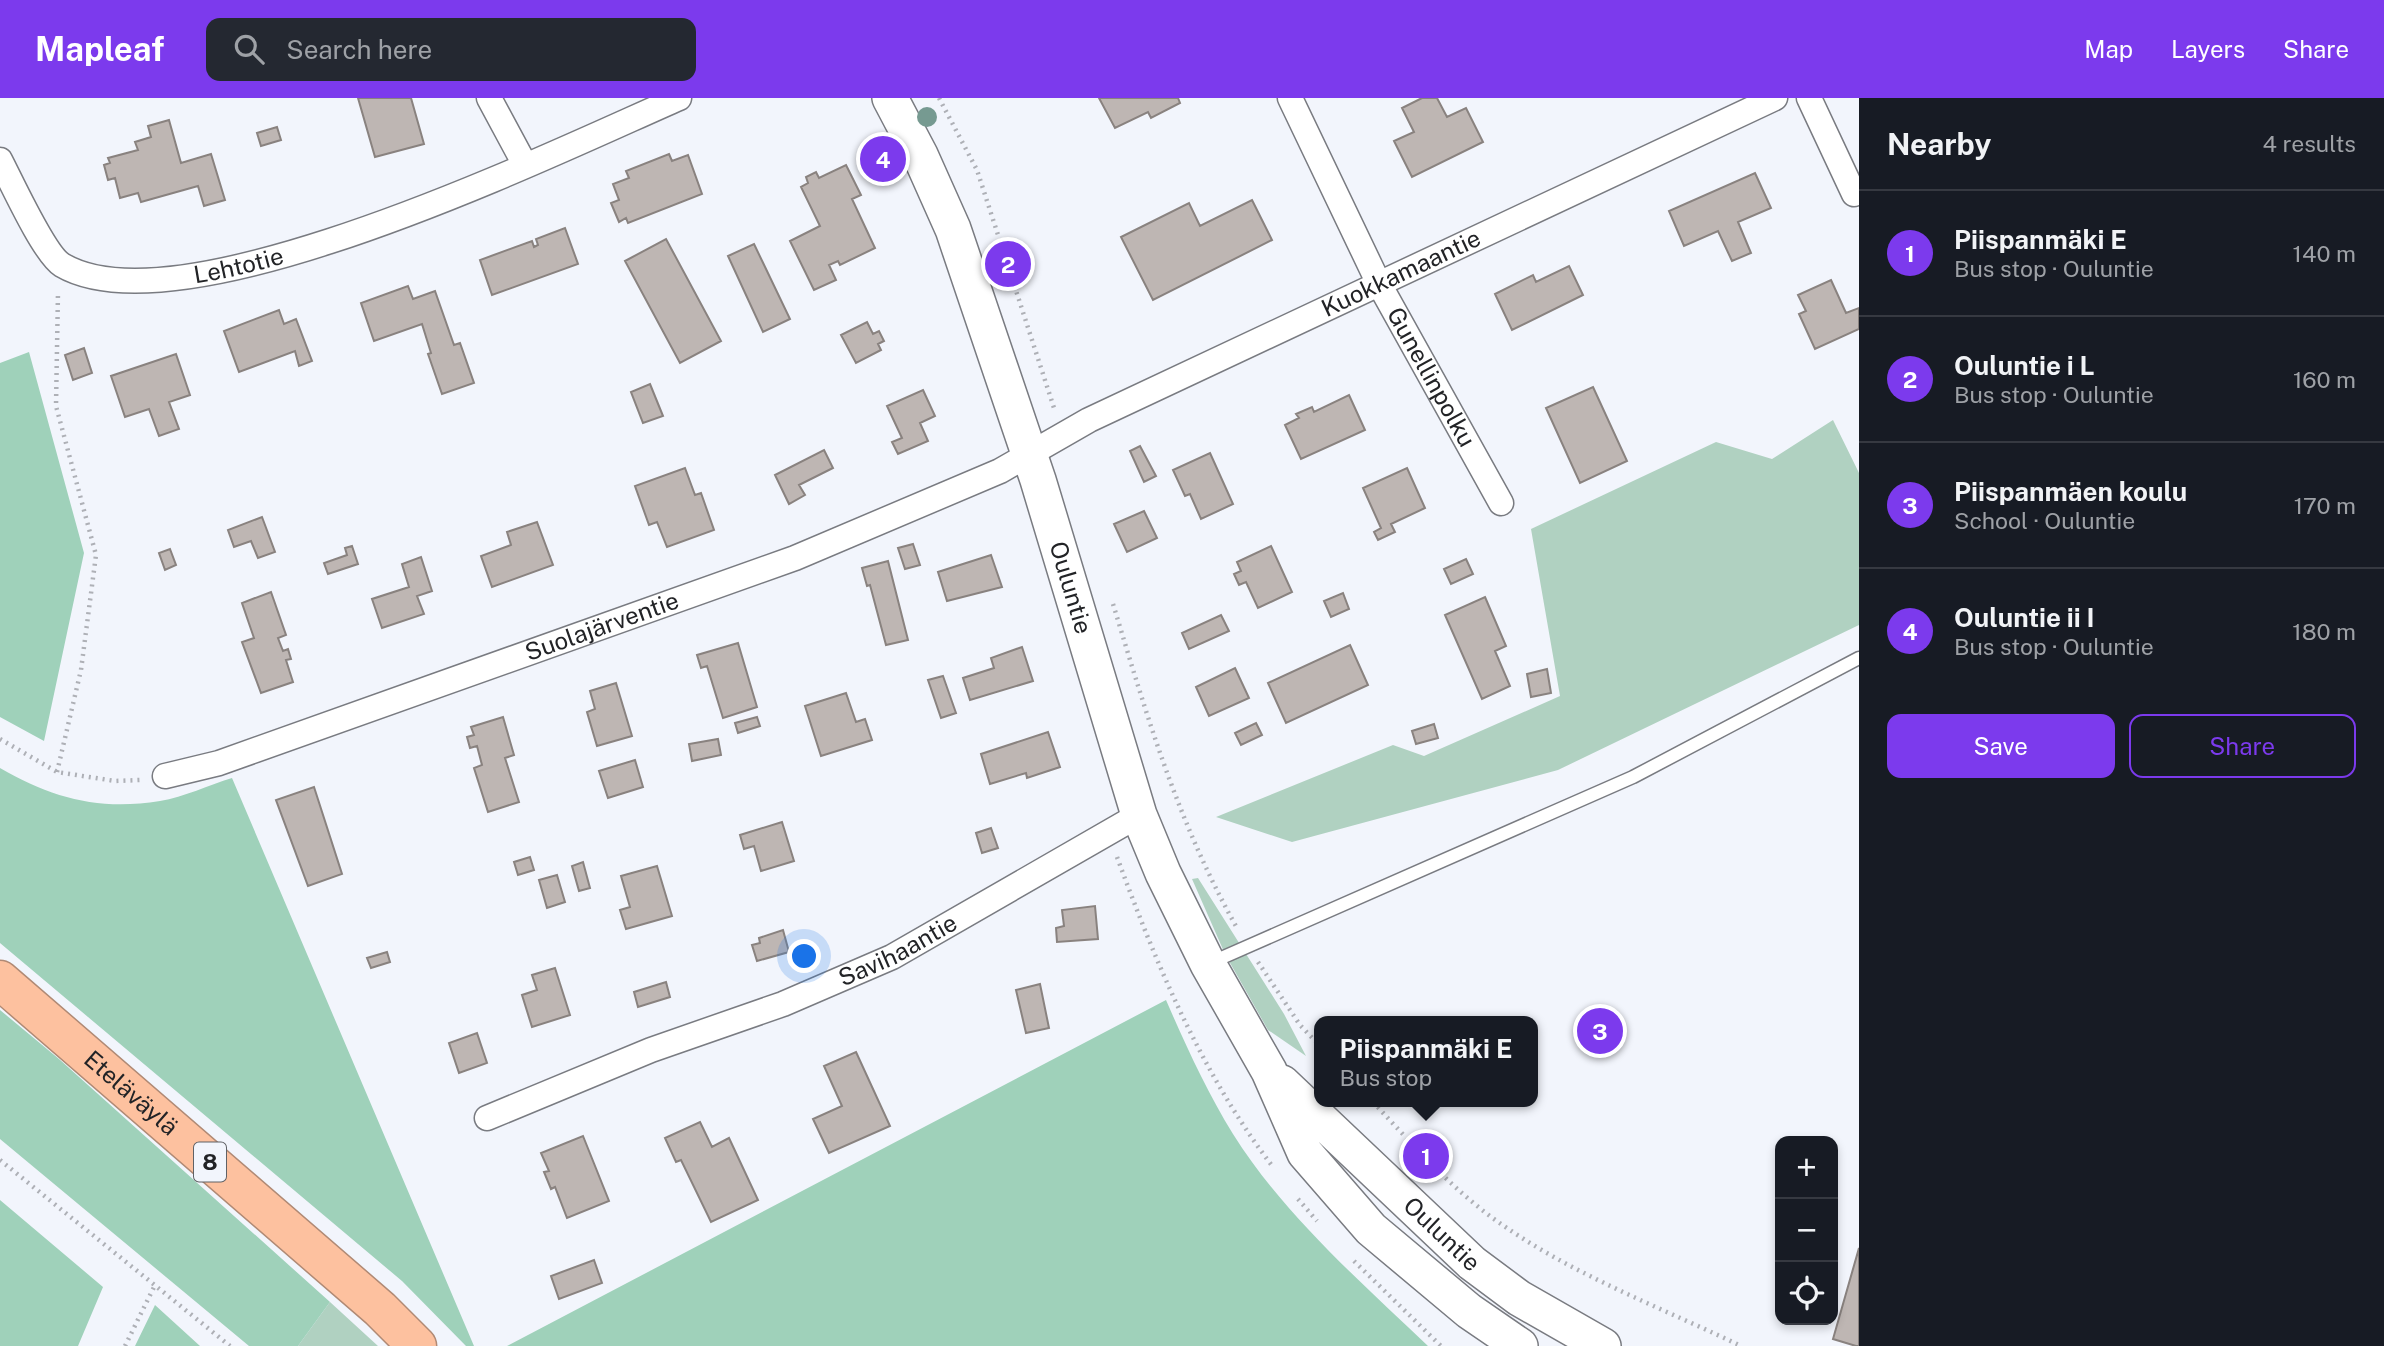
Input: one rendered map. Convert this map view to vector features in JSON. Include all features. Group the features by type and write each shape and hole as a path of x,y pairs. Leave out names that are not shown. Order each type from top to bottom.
{"highway":[{"name":"Eteläväylä","path":"0,980 370,1300 417,1346"}],"main road":[{"name":"Ouluntie","path":"890,98 920,155 953,229 1030,454 1139,815 1208,964 1269,1071 1305,1153 1371,1229 1469,1311 1520,1346"},
{"name":"Ouluntie","path":"1269,1071 1472,1263 1519,1298 1601,1346"}],"street":[{"path":"489,98 525,165"},
{"name":"Lehtotie","path":"58,263 92,279 138,281 178,278 249,265 356,232 525,165 679,98"},
{"name":"Gunellinpolku","path":"1290,98 1378,282 1502,503"},
{"name":"Kuokkamaantie","path":"1030,454 1062,435 1378,282 1775,98"},
{"path":"1809,98 1854,194"},
{"path":"0,160 38,233 58,263"},
{"name":"Suolajärventie","path":"165,776 219,763 795,558 1000,471 1030,454"},
{"name":"Savihaantie","path":"487,1118 651,1050 783,1004 892,957 1139,815"}],"lane":[{"path":"1208,964 1633,777 1859,658"}],"path":[{"path":"939,98 977,170 1062,435"},
{"path":"57,772 81,670 96,555 56,406 58,263"},
{"path":"1110,596 1154,738 1185,826 1205,872 1247,945 1300,1025 1314,1040"},
{"path":"0,739 57,772 115,781 165,776"},
{"path":"1378,1107 1468,1198 1502,1225 1548,1255 1741,1346"},
{"path":"0,1160 230,1346"},
{"path":"125,1346 155,1285"}],"green space":[{"path":"29,352 84,553 44,741 0,717 0,363"},
{"path":"1833,420 1859,473 1859,625 1558,770 1292,842 1216,817 1393,745 1424,756 1560,696 1531,529 1716,442 1772,459"},
{"path":"0,768 57,794 77,800 117,804 169,799 232,778 474,1346 466,1346 402,1281 0,943"},
{"path":"1198,878 1284,1014 1306,1056 1268,1030 1225,954 1192,879"},
{"path":"1166,1000 1214,1102 1253,1164 1324,1246 1428,1346 507,1346"},
{"path":"0,1010 59,1059 330,1302 298,1346 249,1346 0,1139"},
{"path":"0,1200 103,1287 78,1346 0,1346"},
{"path":"330,1302 378,1346 298,1346"},
{"path":"155,1305 200,1346 135,1346"}],"building":[{"path":"358,98 411,98 424,144 375,157"},
{"path":"1099,98 1178,98 1180,103 1151,118 1148,112 1115,128"},
{"path":"1422,98 1437,98 1447,117 1466,108 1483,142 1412,177 1394,141 1414,132 1402,108"},
{"path":"169,120 181,163 211,154 225,200 204,206 198,186 141,202 138,193 120,198 115,178 108,180 104,165 110,163 108,158 138,150 135,142 151,137 148,126"},
{"path":"277,127 281,140 261,146 257,133"},
{"path":"669,154 672,161 688,155 702,194 628,223 626,218 619,222 611,203 619,200 613,184 629,178 626,171"},
{"path":"846,165 861,195 852,199 875,248 840,265 838,261 829,265 836,280 814,290 790,241 820,226 801,187 808,183 806,177 816,172 819,178"},
{"path":"1755,173 1771,208 1738,222 1751,253 1732,261 1718,231 1684,246 1669,211"},
{"path":"1252,200 1272,240 1153,300 1121,237 1189,203 1200,226"},
{"path":"565,228 578,264 492,295 480,260 532,241 534,247 538,245 536,239"},
{"path":"666,239 721,341 680,363 625,261"},
{"path":"754,244 790,319 763,332 728,256"},
{"path":"1569,266 1583,295 1512,330 1495,294 1533,275 1536,282"},
{"path":"1831,280 1846,313 1859,308 1859,329 1815,349 1799,314 1806,311 1798,295"},
{"path":"408,286 413,299 435,291 454,345 460,343 474,383 442,394 428,354 431,353 422,324 374,341 361,303"},
{"path":"279,310 284,324 296,319 312,361 299,366 295,351 239,372 224,331"},
{"path":"867,322 873,334 879,331 884,341 878,344 881,350 856,363 841,335"},
{"path":"84,348 92,373 73,380 65,355"},
{"path":"176,354 190,395 169,402 179,429 159,436 149,409 125,417 111,376"},
{"path":"650,384 663,416 643,423 631,392"},
{"path":"1593,387 1627,461 1580,483 1546,408"},
{"path":"923,390 935,416 920,423 928,441 898,454 892,442 902,438 887,406"},
{"path":"1349,395 1365,430 1301,459 1285,425 1299,418 1296,414 1312,407 1314,412"},
{"path":"1140,446 1156,476 1144,482 1130,451"},
{"path":"824,450 833,468 799,485 805,495 789,504 775,475"},
{"path":"1210,453 1233,504 1201,519 1190,494 1185,496 1173,470"},
{"path":"685,468 695,495 701,493 714,530 667,547 657,522 649,525 635,486"},
{"path":"1407,468 1425,508 1391,524 1395,532 1378,540 1374,532 1381,528 1363,488"},
{"path":"1144,511 1157,538 1127,552 1114,524"},
{"path":"262,517 275,552 258,558 251,541 234,547 228,530"},
{"path":"537,522 553,565 492,587 481,556 511,545 507,532"},
{"path":"913,544 920,565 905,569 898,548"},
{"path":"352,546 358,564 328,574 324,563 347,555 345,548"},
{"path":"1271,546 1292,592 1258,608 1246,582 1239,585 1234,574 1241,571 1237,562"},
{"path":"170,549 176,565 165,570 159,553"},
{"path":"991,555 1002,587 947,601 938,572"},
{"path":"421,557 432,591 417,596 424,614 382,628 372,599 409,587 402,564"},
{"path":"1466,559 1473,574 1451,584 1444,569"},
{"path":"888,561 908,640 886,645 870,585 867,586 862,568"},
{"path":"271,592 286,635 278,638 283,651 288,649 291,659 286,660 293,682 261,693 242,642 254,638 242,603"},
{"path":"1343,593 1349,609 1331,617 1324,601"},
{"path":"1485,597 1506,646 1495,651 1510,686 1482,699 1445,615"},
{"path":"1221,615 1229,631 1189,649 1182,633"},
{"path":"738,643 757,707 723,718 707,666 701,668 697,655"},
{"path":"1350,645 1368,685 1286,723 1268,683"},
{"path":"1022,647 1033,681 970,700 963,678 994,668 991,658"},
{"path":"1235,668 1249,698 1209,716 1196,687"},
{"path":"1547,669 1551,693 1531,697 1527,674"},
{"path":"943,676 956,713 941,718 928,680"},
{"path":"616,683 632,736 597,746 587,712 595,709 590,691"},
{"path":"846,693 856,722 865,719 872,740 821,756 805,706"},
{"path":"503,717 514,755 505,758 519,802 488,812 474,768 482,765 477,746 470,748 467,737 474,735 471,727"},
{"path":"757,717 760,726 738,733 735,723"},
{"path":"1256,723 1262,735 1241,745 1235,733"},
{"path":"1434,724 1438,738 1416,744 1412,731"},
{"path":"1048,732 1060,767 1027,778 1026,773 990,784 981,754"},
{"path":"718,739 721,755 692,761 689,744"},
{"path":"635,760 643,787 608,798 599,771"},
{"path":"314,787 342,874 308,886 276,800"},
{"path":"782,822 794,861 761,871 754,846 744,849 740,835"},
{"path":"991,828 998,848 982,853 976,833"},
{"path":"530,857 534,870 518,875 514,862"},
{"path":"583,862 590,888 579,891 572,866"},
{"path":"657,866 672,916 626,929 620,910 630,907 621,876"},
{"path":"557,875 565,902 547,908 539,880"},
{"path":"1095,906 1098,939 1057,942 1056,928 1064,926 1062,910"},
{"path":"783,930 789,952 757,961 752,945 760,943 759,938"},
{"path":"387,952 390,962 371,968 367,958"},
{"path":"555,968 570,1015 532,1027 522,995 537,990 532,975"},
{"path":"666,982 670,997 638,1007 634,992"},
{"path":"1040,984 1049,1028 1026,1033 1016,990"},
{"path":"477,1033 487,1063 459,1073 449,1043"},
{"path":"856,1052 890,1126 829,1153 813,1119 842,1106 824,1066"},
{"path":"700,1122 712,1147 729,1138 758,1200 711,1222 681,1160 676,1162 665,1138"},
{"path":"583,1136 609,1201 567,1218 555,1187 551,1189 544,1172 549,1171 541,1153"},
{"path":"1859,1248 1859,1346 1833,1339"},
{"path":"594,1260 602,1283 559,1299 551,1276"}],"place":[{"name":"Ouluntie ii I","path":"883,159"},
{"name":"Ouluntie i L","path":"1008,264"},
{"name":"Piispanmäen koulu","path":"1600,1031"},
{"name":"Piispanmäki E","path":"1426,1156"}]}
